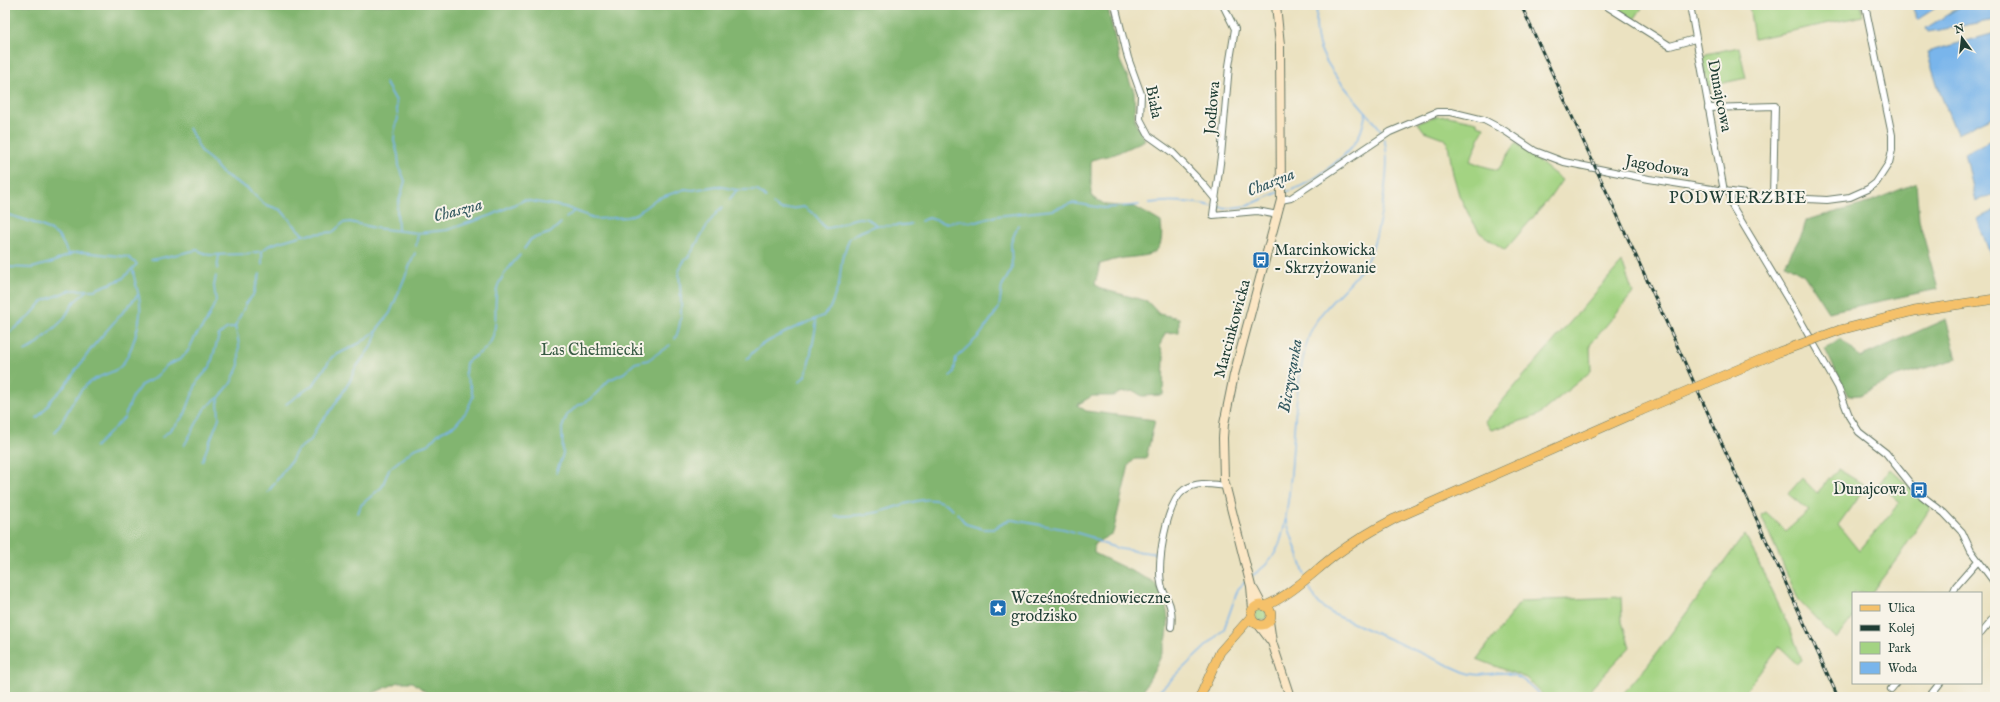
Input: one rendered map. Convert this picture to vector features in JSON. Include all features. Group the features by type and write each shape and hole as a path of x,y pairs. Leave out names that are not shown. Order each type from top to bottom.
{"main road":[{"path":"1200,697 1220,652 1264,606 1286,595 1317,570 1360,539 1388,522 1640,411 1779,352 1840,330 1914,311 1995,299"},
{"path":"1254,618 1265,624 1286,595"},
{"path":"1264,606 1270,617"}],"street":[{"name":"Biała","path":"1115,5 1128,58 1141,94 1140,119 1149,136 1173,153 1202,183 1214,207"},
{"name":"Jodłowa","path":"1214,207 1229,66 1235,29 1223,5"},
{"name":"Marcinkowicka","path":"1264,606 1252,586 1247,571 1225,486 1223,453 1224,424 1234,375 1278,215 1280,195 1280,45 1276,5"},
{"path":"1605,5 1670,46 1695,39"},
{"name":"Dunajcowa","path":"1690,5 1724,191"},
{"name":"Jagodowa","path":"1280,195 1291,198 1390,132 1426,115 1437,112 1451,112 1484,120 1535,151 1564,162 1649,179 1731,192 1772,197 1827,200 1850,197 1868,189 1876,183 1889,163 1892,150 1892,136 1865,5"},
{"path":"1708,108 1775,106 1772,197"},
{"path":"1731,192 1731,204 1834,380 1850,418 1860,432 1886,453 1917,492 1944,513 1962,532 1978,561 1995,584"},
{"path":"1214,207 1257,210 1278,215"},
{"path":"1171,627 1170,606 1162,590 1160,578 1161,556 1168,519 1179,495 1187,488 1198,484 1225,486"},
{"path":"1953,592 1956,586 1978,561"},
{"name":"Marcinkowicka","path":"1252,586 1254,618"},
{"path":"1982,632 1995,616"},
{"path":"1270,617 1272,642 1290,697"},
{"path":"1254,618 1272,642"},
{"path":"1891,689 1895,684"},
{"path":"1929,697 1939,684"}],"green space":[{"name":"Las Chełmiecki","path":"5,5 1107,5 1120,61 1134,91 1135,122 1145,140 1115,154 1091,160 1091,196 1106,205 1135,207 1161,222 1162,233 1159,248 1155,252 1143,256 1121,258 1100,264 1095,284 1101,289 1147,301 1159,314 1179,318 1179,332 1165,333 1160,345 1164,356 1163,395 1142,396 1134,391 1119,393 1114,396 1092,396 1077,405 1086,411 1155,420 1146,459 1135,459 1129,465 1113,533 1094,544 1094,553 1154,582 1163,597 1167,612 1168,627 1166,641 1162,655 1139,697 432,697 413,682 399,682 364,697 5,697"},
{"path":"1609,5 1644,5 1633,21"},
{"path":"1749,5 1861,5 1863,16 1754,39"},
{"path":"1739,47 1746,78 1709,86 1712,107 1702,60 1706,54"},
{"path":"1448,116 1477,122 1477,125 1484,127 1470,161 1498,170 1516,143 1562,180 1549,199 1505,250 1480,233 1469,215 1459,195 1453,174 1448,144 1443,138 1424,131 1418,123 1433,117"},
{"path":"1916,183 1919,220 1938,289 1828,312 1804,275 1785,264 1803,232 1806,220 1862,205"},
{"path":"1622,262 1633,293 1590,345 1591,371 1537,416 1491,430 1485,421"},
{"path":"1946,319 1957,359 1897,376 1860,395 1848,396 1825,349 1841,339 1860,357"},
{"path":"1838,469 1866,486 1838,525 1859,551 1900,502 1879,484 1890,469 1931,507 1897,559 1872,592 1852,592 1852,618 1836,639 1799,601 1761,515 1766,512 1786,531 1809,511 1788,494 1802,478 1817,493"},
{"path":"1745,534 1790,629 1802,660 1797,664 1779,647 1741,697 1620,697 1647,666"},
{"path":"1621,597 1622,622 1630,647 1583,697 1545,697 1526,678 1477,659 1521,601"},
{"path":"1263,609 1266,610 1266,620 1259,621 1256,620 1255,613 1256,610"}],"water":[{"path":"1912,5 1940,5 1917,20"},
{"path":"1963,5 1995,5 1995,20 1928,32 1926,28"},
{"path":"1995,33 1995,116 1957,134 1940,93 1927,52"},
{"path":"1995,138 1995,194 1976,201 1965,153"},
{"path":"1995,210 1995,261 1993,262 1977,219"}],"waterway":[{"name":"Biczyczanka","path":"1317,5 1317,37 1325,58 1339,80 1381,130 1383,135"},
{"path":"385,82 396,101 398,119 395,126 394,141 399,166 405,181 397,208 398,230"},
{"name":"Chaszna","path":"1284,192 1293,190 1313,179 1343,156 1358,138 1366,112"},
{"path":"189,128 202,153 211,160 222,173 248,189 264,204 281,210 303,235"},
{"name":"Biczyczanka","path":"1252,576 1271,560 1283,532 1291,475 1297,397 1303,358 1311,330 1322,313 1358,273 1373,247 1385,190 1387,161 1384,139"},
{"name":"Chaszna","path":"151,260 197,250 209,255 246,254 262,251 268,246 303,235 333,232 343,223 350,222 375,228 418,233 447,230 492,215 524,200 565,207 596,219 627,217 638,213 656,199 685,189 693,190 717,186 737,190 757,190 766,198"},
{"path":"729,200 736,191"},
{"name":"Chaszna","path":"1216,207 1230,208 1247,206 1279,192"},
{"name":"Chaszna","path":"1149,203 1180,202 1212,206"},
{"name":"Chaszna","path":"921,221 929,218 944,223 958,221 977,222 996,216 1053,210 1072,203 1104,208 1139,205"},
{"name":"Chaszna","path":"773,204 781,210 804,207 815,215 825,228 834,227 856,218 867,219 879,226 911,224"},
{"path":"675,339 681,314 679,271 709,222 722,207"},
{"path":"566,218 574,211"},
{"path":"5,214 34,223 49,230 60,238 69,254"},
{"path":"524,249 531,239 550,233 561,223"},
{"path":"746,360 761,345 794,328 823,316 830,308 839,284 842,259 849,239 855,234 877,225"},
{"path":"950,376 954,373 956,358 980,335 999,308 1002,286 1012,269 1011,243 1018,225"},
{"path":"416,246 418,234"},
{"path":"262,251 262,265"},
{"path":"5,267 32,268 53,262 73,253 82,252 128,257 137,264 122,279 94,290 71,290 43,301 30,316 5,336"},
{"path":"268,492 291,461 297,450 311,440 317,427 332,409 350,381 355,369 373,344 378,328 390,313 415,253"},
{"path":"217,269 219,255"},
{"path":"358,513 361,505 382,487 389,469 414,449 429,444 438,434 455,425 466,412 473,397 470,385 465,375 466,363 482,352 490,343 495,329 496,292 498,285 505,273 520,255"},
{"path":"55,433 81,390 95,379 118,369 129,353 138,327 140,310 133,270"},
{"path":"202,461 219,418 219,398 231,383 239,365 239,344 235,326 246,304 253,295 260,274"},
{"path":"95,447 124,418 133,396 141,385 155,378 167,365 181,359 188,351 195,337 206,322 216,301 214,286 216,276"},
{"path":"25,351 37,344 63,320 74,302 87,291"},
{"path":"37,418 51,400 64,387 94,345 138,295"},
{"path":"799,382 805,377 814,339 816,321"},
{"path":"162,437 176,425 185,414 197,382 210,367 219,335 226,329 235,327"},
{"path":"286,404 314,384 332,357 360,343 376,331"},
{"path":"556,473 563,454 562,428 567,415 577,406 591,399 609,380 624,373 635,363 648,360 670,345"},
{"path":"184,446 205,408 218,398"},
{"path":"835,516 874,513 907,503 926,500 936,500 953,509"},
{"path":"957,513 966,524 983,529 993,529 1009,520 1013,520 1064,529 1091,537 1101,543 1120,549 1158,554"},
{"path":"1286,520 1305,575"},
{"name":"Biczyczanka","path":"1153,697 1224,629 1238,589 1246,581"},
{"path":"1307,582 1317,602 1335,615 1464,672 1476,675 1505,673 1516,676 1530,685 1541,697"}],"railway":[{"path":"1521,5 1838,697"}],"place":[{"name":"Marcinkowicka - Skrzyżowanie","path":"1261,260"},
{"name":"Dunajcowa","path":"1919,490"},
{"name":"Wcześnośredniowieczne grodzisko","path":"998,608"}],"district":[{"name":"PODWIERZBIE","path":"1738,198"}]}
